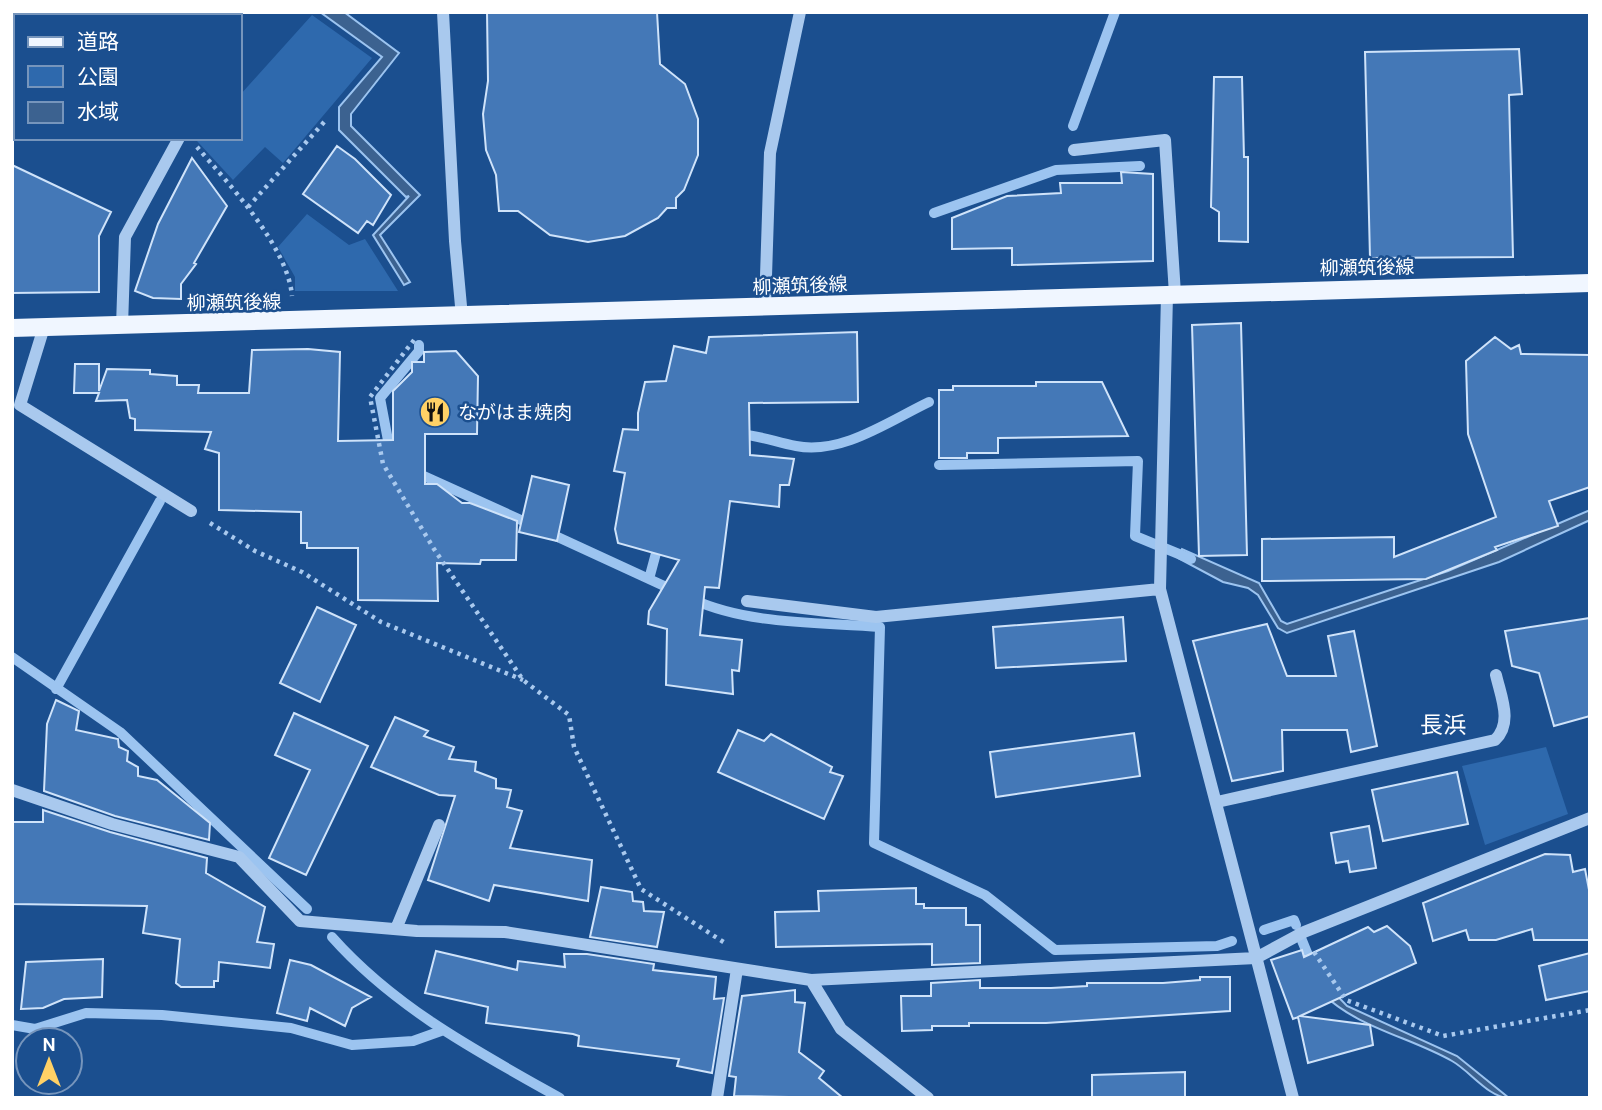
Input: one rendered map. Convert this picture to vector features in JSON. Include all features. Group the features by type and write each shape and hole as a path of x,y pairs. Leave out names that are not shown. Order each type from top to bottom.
{"main road":[{"name":"柳瀬筑後線","path":"12,328 433,318 1590,282"}],"street":[{"path":"443,12 455,241 462,317"},
{"path":"765,307 770,153 800,12"},
{"path":"122,326 125,237 178,140"},
{"path":"1073,150 1165,140 1171,295 1160,589 1293,1098"},
{"path":"44,327 20,405 191,511"},
{"path":"747,601 876,617 1160,589"},
{"path":"1217,802 1495,740 1504,732 1506,724 1496,676"},
{"path":"12,790 112,824 239,857 300,921 396,929 505,932 811,980 1256,957 1304,932 1590,818"},
{"path":"396,929 439,825"},
{"path":"718,1098 737,969"},
{"path":"811,980 841,1029 928,1098"}],"path":[{"path":"248,207 326,120"},
{"path":"191,140 248,207 290,277 293,321"},
{"path":"433,318 370,397 383,464 434,549 523,680"},
{"path":"191,511 255,551 302,572 381,622 523,680 569,715 574,747 641,889 729,945"},
{"path":"1304,932 1321,968 1346,1000 1443,1037 1590,1010"}],"green space":[{"path":"312,15 372,58 283,163 265,147 233,180 197,141 242,140 242,93"},
{"path":"307,214 349,245 365,239 398,291 295,291 295,277 278,247"},
{"path":"1546,747 1568,814 1485,845 1462,766"}],"water":[{"path":"320,12 344,12 399,53 351,114 351,126 420,195 380,235 410,282 404,285 373,235 409,196 406,197 339,130 339,107 382,57"},
{"path":"1590,510 1590,520 1499,562 1287,633 1278,628 1258,595 1248,588 1223,582 1178,558 1182,549 1259,583 1281,621 1287,624 1448,571"},
{"path":"1324,982 1347,1006 1457,1056 1509,1098 1494,1094 1452,1061 1368,1024 1337,1006 1323,994"}],"building":[{"path":"487,12 657,12 660,64 685,84 698,119 698,155 684,190 676,198 676,208 667,208 658,218 625,236 588,242 550,235 518,211 499,211 496,175 486,150 483,114 488,81"},
{"path":"1519,49 1522,94 1509,95 1513,257 1370,258 1365,52"},
{"path":"1214,77 1242,77 1244,157 1248,157 1248,242 1219,241 1219,212 1211,207"},
{"path":"337,146 355,159 391,195 373,225 367,221 358,233 303,194"},
{"path":"192,158 227,206 194,263 196,264 181,284 181,299 153,298 135,291 158,224"},
{"path":"12,165 111,212 99,236 99,292 12,293"},
{"path":"1121,172 1153,174 1153,261 1012,265 1012,248 952,249 952,218 1007,196 1061,193 1060,183 1122,183"},
{"path":"1241,323 1247,555 1199,556 1192,325"},
{"path":"857,332 858,402 749,403 750,455 794,459 789,485 780,485 779,507 730,501 719,588 705,587 700,635 742,640 739,671 732,670 733,694 666,685 667,629 648,624 649,611 679,560 618,543 615,529 625,473 614,471 623,429 638,430 638,413 645,382 666,381 674,346 706,353 709,337"},
{"path":"1495,337 1511,349 1519,345 1521,354 1590,355 1590,487 1549,501 1558,526 1495,547 1497,550 1426,579 1262,581 1262,539 1394,537 1394,557 1496,517 1468,434 1466,361"},
{"path":"308,349 340,352 338,441 393,440 393,391 412,372 412,362 424,362 424,352 456,351 478,376 477,434 425,434 425,484 437,484 462,503 470,503 517,521 516,560 481,560 480,564 437,563 438,601 358,600 358,548 307,548 307,543 301,543 301,512 219,510 219,453 205,449 211,432 135,430 135,419 130,418 127,400 96,401 99,393 74,393 75,364 99,364 99,391 107,369 150,370 150,374 177,376 177,385 199,385 198,393 249,393 252,350"},
{"path":"1036,382 1102,382 1128,436 998,438 998,453 967,453 967,458 939,458 939,390 953,390 953,386 1036,386"},
{"path":"532,476 569,485 557,541 519,532"},
{"path":"317,607 356,625 320,702 280,683"},
{"path":"1123,617 1126,661 996,668 993,627"},
{"path":"1590,618 1590,716 1554,726 1539,673 1512,666 1505,631"},
{"path":"1267,624 1287,676 1336,676 1328,636 1354,631 1377,746 1351,752 1347,730 1282,730 1283,771 1232,781 1193,641"},
{"path":"56,700 79,711 76,730 118,739 119,747 128,751 127,761 138,767 138,776 157,780 210,823 209,840 115,816 44,791 47,724"},
{"path":"294,713 368,746 306,875 269,858 310,770 275,755"},
{"path":"395,717 428,731 424,736 454,747 449,759 476,762 475,771 496,779 496,788 511,790 507,807 522,811 510,848 592,860 588,901 494,885 489,901 428,880 455,796 439,795 371,767"},
{"path":"738,730 764,741 771,734 832,767 830,772 843,776 824,819 718,772"},
{"path":"1134,733 1140,776 996,797 990,752"},
{"path":"1457,772 1468,824 1383,841 1372,790"},
{"path":"43,810 110,832 207,858 206,873 265,907 257,942 274,944 270,968 219,962 218,981 214,981 214,987 181,987 176,983 180,939 143,933 147,906 12,904 12,822 43,822"},
{"path":"1369,826 1376,868 1350,872 1348,861 1336,863 1331,833"},
{"path":"1545,854 1570,855 1573,872 1585,869 1590,895 1590,940 1534,940 1532,929 1496,940 1469,940 1466,930 1433,941 1423,903"},
{"path":"601,887 632,892 633,901 643,902 644,911 664,912 657,947 590,937"},
{"path":"916,888 916,904 924,904 924,908 966,908 966,925 980,925 980,963 932,965 932,944 776,947 775,912 819,911 818,891"},
{"path":"1387,926 1410,946 1416,963 1300,1016 1370,1025 1373,1045 1308,1063 1298,1017 1293,1019 1271,960 1302,950 1304,957 1368,927 1374,932"},
{"path":"436,951 517,970 518,961 565,967 564,954 587,954 654,964 653,970 716,977 714,999 724,998 712,1073 677,1066 679,1059 578,1046 579,1036 573,1034 486,1023 488,1007 425,993"},
{"path":"1590,953 1590,991 1546,1000 1539,966"},
{"path":"103,959 102,997 64,999 43,1008 21,1009 26,962"},
{"path":"290,960 311,965 371,997 352,1008 345,1026 310,1008 307,1021 277,1013"},
{"path":"1200,977 1230,977 1230,1011 1046,1023 969,1023 969,1026 932,1026 932,1030 902,1031 901,996 931,996 931,983 980,980 980,988 1051,988 1087,986 1087,983 1163,983 1200,980"},
{"path":"795,990 795,1002 805,1003 799,1052 824,1071 819,1078 843,1098 734,1096 736,1077 729,1076 742,996"},
{"path":"1185,1072 1185,1098 1092,1098 1092,1075"}],"waterway":[{"path":"1073,126 1115,12"},
{"path":"934,213 1056,170 1140,166"},
{"path":"390,451 380,398 419,351 419,345"},
{"path":"737,434 796,446 831,446 865,435 929,402"},
{"path":"939,465 1138,461 1135,536 1191,559"},
{"path":"415,472 532,525"},
{"path":"56,689 160,501"},
{"path":"549,533 675,591"},
{"path":"649,579 659,542"},
{"path":"692,599 736,614 760,618 880,627 874,843 985,895 1055,950 1217,946 1232,941"},
{"path":"12,657 120,732 307,909"},
{"path":"1264,930 1294,920 1296,925"},
{"path":"332,937 383,986 410,1007 468,1046 560,1098"},
{"path":"1301,938 1312,965"},
{"path":"12,1025 35,1029 86,1013 162,1015 291,1028 352,1045 413,1041 441,1031"}],"place":[{"name":"ながはま焼肉","path":"435,412"}],"district":[{"name":"長浜","path":"1443,725"}]}
